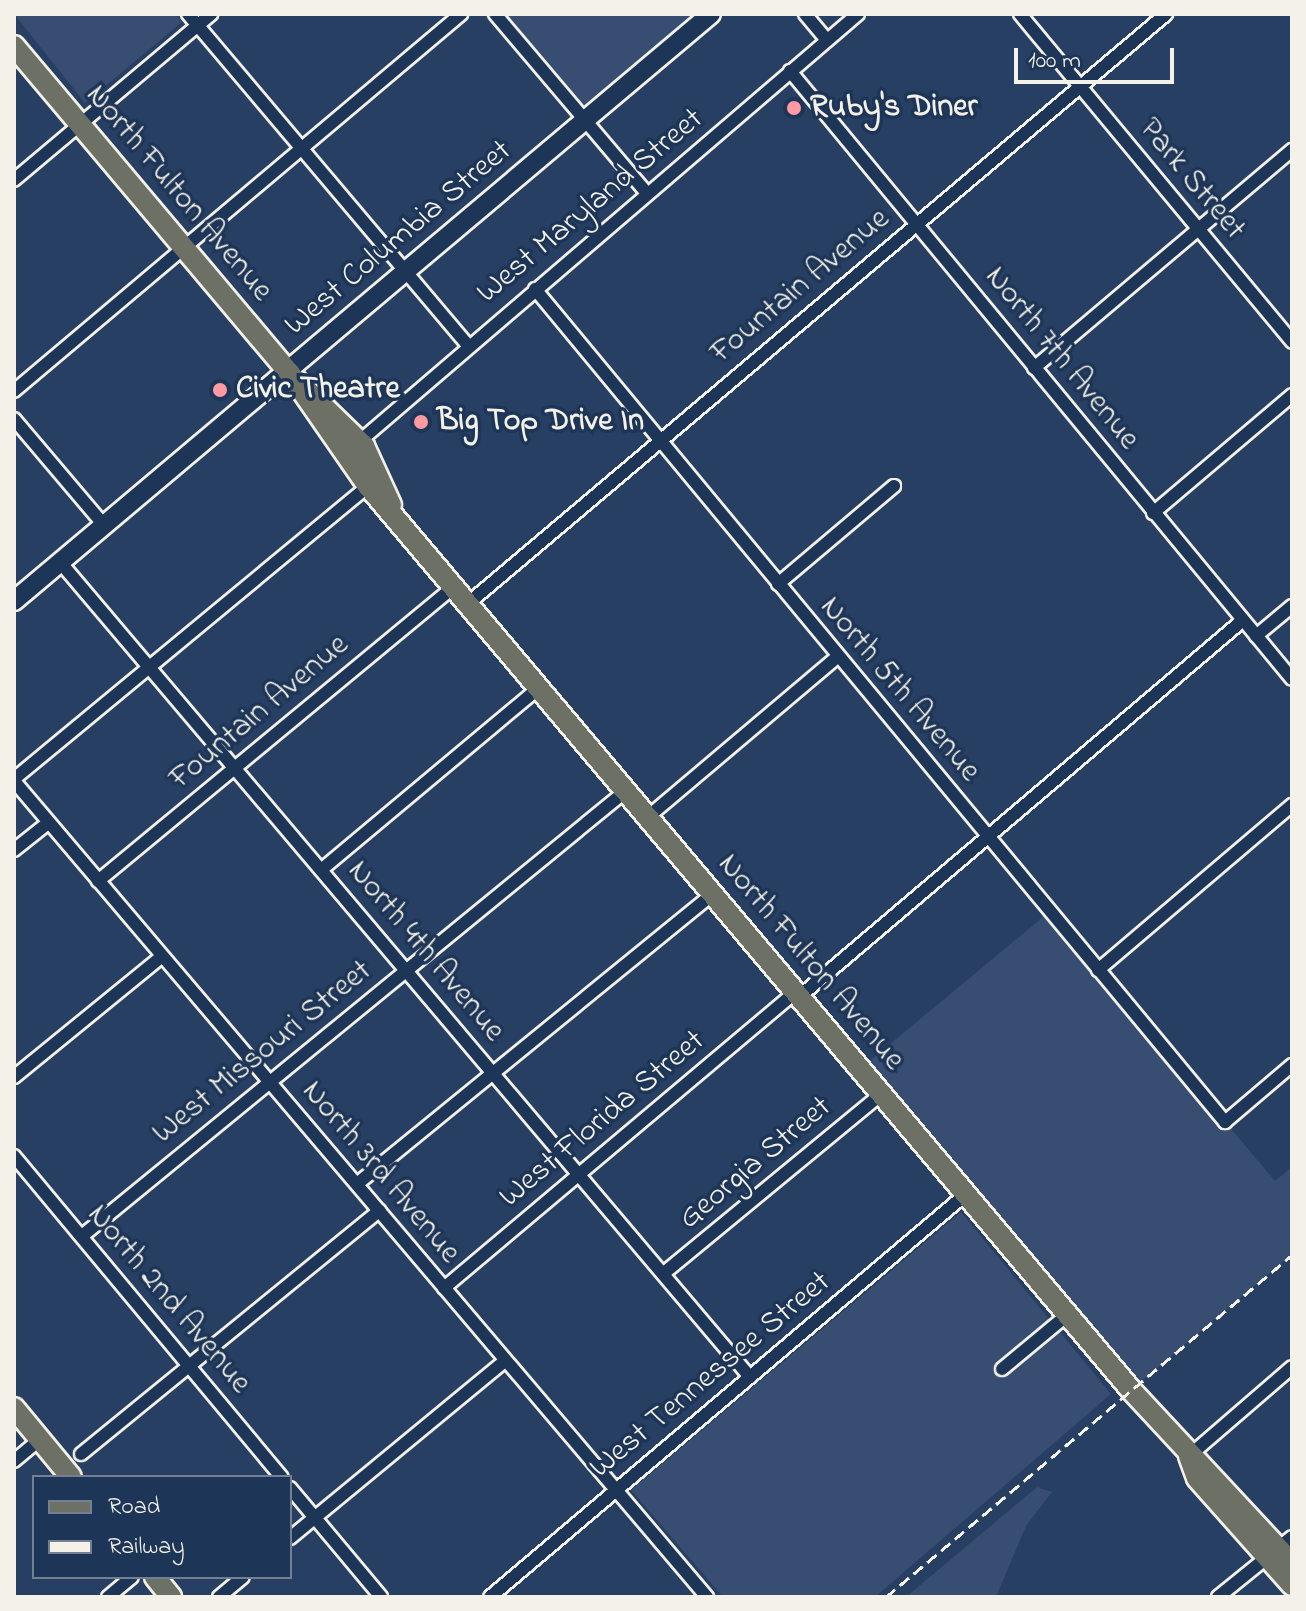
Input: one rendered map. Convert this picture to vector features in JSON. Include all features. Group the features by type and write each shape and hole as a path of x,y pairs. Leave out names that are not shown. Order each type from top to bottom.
{"main road":[{"name":"West Columbia Street","path":"14,601 104,525 292,376 406,272 711,14"},
{"name":"North Fulton Avenue","path":"14,46 292,376 360,441 391,505"},
{"name":"North Fulton Avenue","path":"292,376 303,401 368,486 391,505 712,894 1067,1315 1189,1456 1283,1551 1292,1585"},
{"path":"14,1408 69,1475"},
{"path":"157,1579 171,1597"}],"street":[{"path":"188,14 469,346"},
{"path":"14,180 211,14"},
{"path":"14,391 461,14"},
{"path":"495,14 647,193"},
{"path":"805,14 827,40"},
{"name":"West Maryland Street","path":"360,441 858,14"},
{"name":"Park Street","path":"1020,14 1292,342"},
{"name":"Fountain Avenue","path":"471,601 1166,14"},
{"name":"North 7th Avenue","path":"790,71 1292,679"},
{"path":"1034,368 1292,150"},
{"name":"North 5th Avenue","path":"535,289 1225,1122 1292,1065"},
{"path":"1153,513 1292,395"},
{"path":"14,419 104,525"},
{"path":"14,780 368,486"},
{"path":"778,584 894,486"},
{"name":"North 4th Avenue","path":"60,562 750,1377"},
{"name":"Fountain Avenue","path":"98,881 456,585"},
{"path":"1256,636 1292,606"},
{"name":"West Florida Street","path":"444,1288 1243,620"},
{"path":"649,816 837,657"},
{"path":"321,870 541,686"},
{"name":"North 3rd Avenue","path":"14,780 707,1597"},
{"name":"West Missouri Street","path":"82,1236 627,790"},
{"path":"1098,970 1292,805"},
{"path":"14,850 48,823"},
{"path":"357,1184 712,894"},
{"path":"14,1077 161,957"},
{"name":"Georgia Street","path":"664,1273 881,1094"},
{"name":"North 2nd Avenue","path":"14,1156 279,1475"},
{"name":"West Tennessee Street","path":"490,1597 966,1194"},
{"path":"81,1454 379,1211"},
{"path":"1002,1369 1067,1315"},
{"path":"292,1536 505,1361"},
{"path":"1189,1456 1292,1367"},
{"path":"14,1461 40,1439"},
{"path":"292,1490 381,1597"},
{"path":"1218,1597 1283,1551"},
{"path":"108,1597 130,1579"},
{"path":"219,1597 241,1579"}],"shaded area":[{"path":"14,14 175,14 182,22 85,103"},
{"path":"496,14 710,14 585,120"},
{"path":"1049,912 1275,1181 1292,1167 1292,1254 1131,1390 860,1069"},
{"path":"961,1212 1111,1394 875,1597 723,1597 631,1490"},
{"path":"1037,1487 1052,1492 1026,1526 996,1597 906,1597"}],"railway":[{"path":"886,1597 1292,1255"}],"place":[{"name":"Ruby's Diner","path":"794,108"},
{"name":"Civic Theatre","path":"220,390"},
{"name":"Big Top Drive In","path":"421,422"}]}
